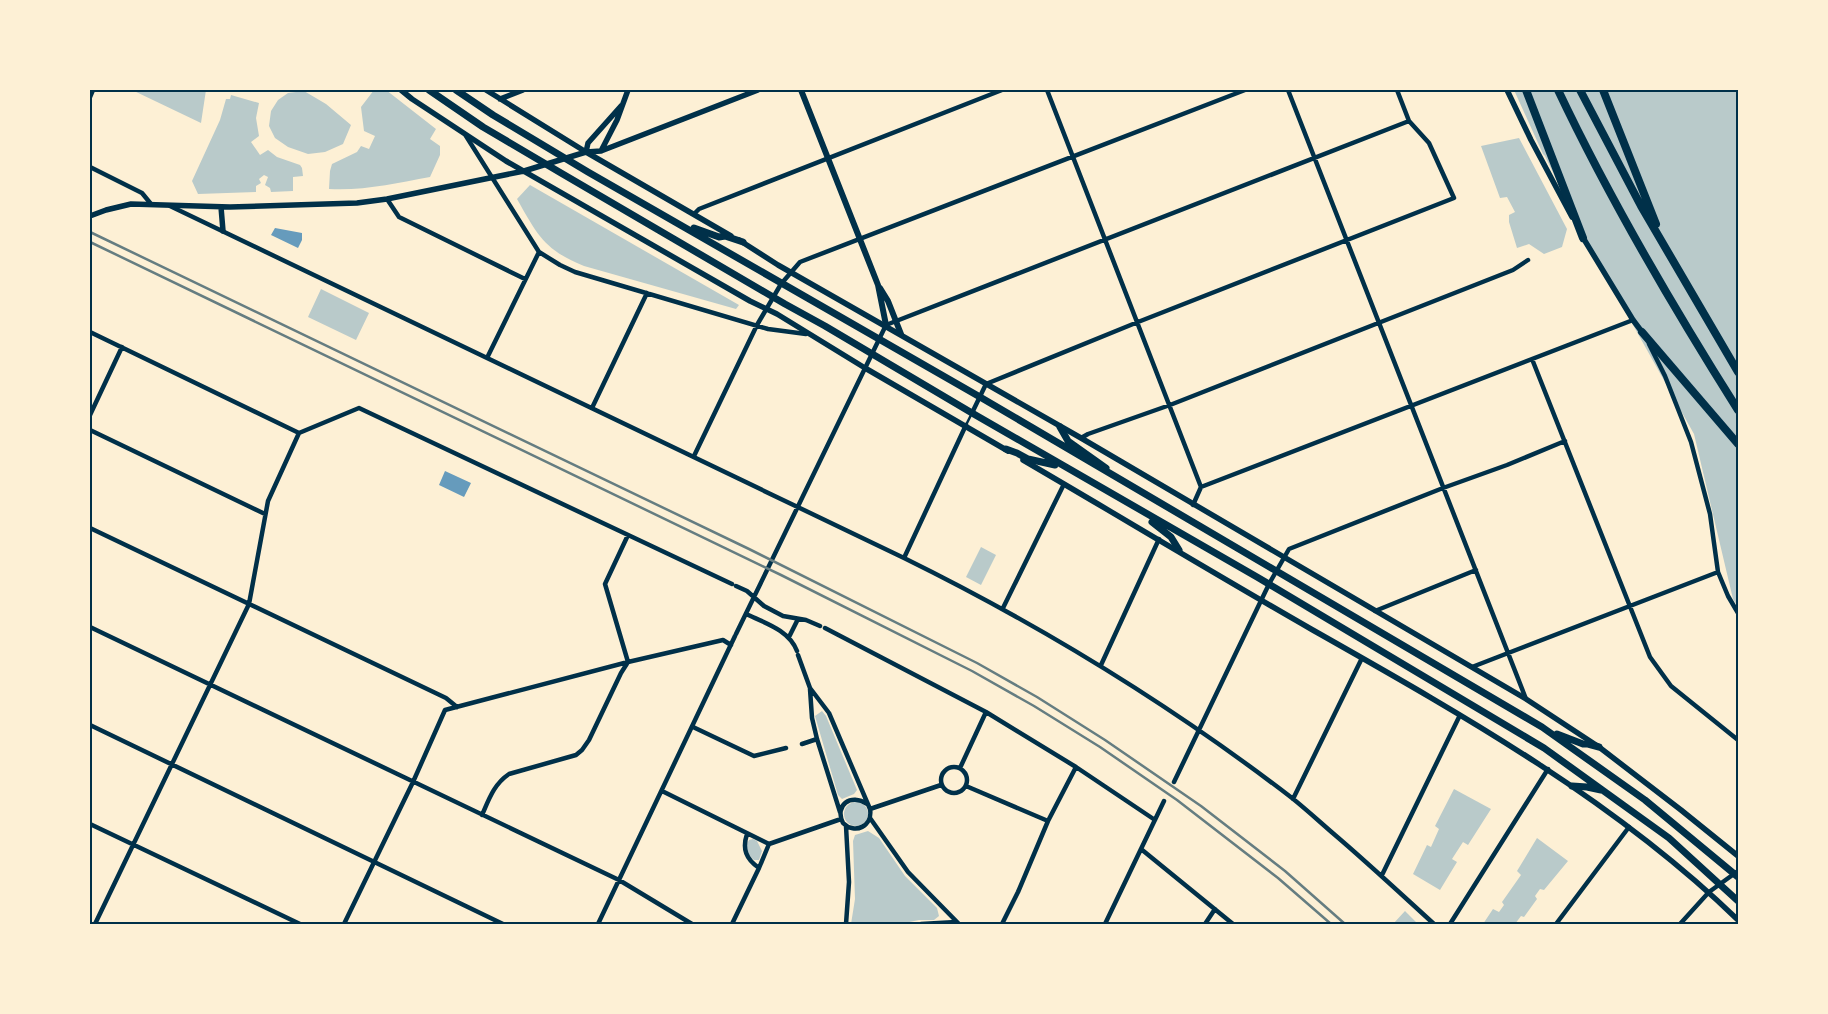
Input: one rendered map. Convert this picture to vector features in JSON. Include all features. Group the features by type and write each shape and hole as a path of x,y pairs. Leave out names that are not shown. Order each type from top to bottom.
{"highway":[{"path":"1526,90 1583,238"},
{"path":"1558,90 1584,143 1650,264 1738,410"},
{"path":"1580,90 1623,174 1738,372"},
{"path":"1603,90 1668,254"},
{"path":"1642,332 1738,444"}],"main road":[{"path":"429,90 483,127 1067,469 1269,584 1544,748 1669,838 1738,900"},
{"path":"456,90 493,115 588,172 980,397 1542,728 1589,759 1645,800 1737,874"},
{"path":"801,90 878,285 888,301 902,334"},
{"path":"679,223 719,237 725,236 743,242"},
{"path":"878,285 886,326"},
{"path":"1060,427 1068,441 1098,461 1122,481"},
{"path":"1006,450 1028,459 1035,459 1067,469"},
{"path":"1132,506 1171,537 1179,550"},
{"path":"1542,728 1583,744 1599,748"},
{"path":"1572,786 1587,787 1606,792"}],"street":[{"path":"90,97 94,90"},
{"path":"401,90 466,136 524,172 966,425 1460,715 1548,769 1629,827 1709,892 1738,920"},
{"path":"486,90 586,152 1081,438 1526,699 1599,748 1738,856"},
{"path":"500,99 523,90"},
{"path":"600,151 617,120 626,100 628,90"},
{"path":"90,216 131,204 221,207 357,202 387,199 524,172 586,152 600,151 758,90"},
{"path":"694,214 699,209 1002,90"},
{"path":"1047,90 1201,487 1193,505"},
{"path":"694,456 757,325 781,284 800,262 860,241 1245,90"},
{"path":"1288,90 1526,699"},
{"path":"972,413 986,384 1454,198 1429,143 1409,121 1397,90"},
{"path":"1507,90 1537,153 1583,238 1642,332 1665,376 1691,442 1710,514 1718,572 1728,596 1738,613"},
{"path":"586,152 588,143 626,100"},
{"path":"598,924 864,368 886,326 1409,121"},
{"path":"466,136 539,252 567,269 757,325 806,334"},
{"path":"90,167 142,194 151,204"},
{"path":"387,199 398,217 525,279"},
{"path":"170,206 798,506 1003,608 1147,694 1293,799 1434,924"},
{"path":"221,207 223,231"},
{"path":"487,358 539,252"},
{"path":"1081,438 1170,406 1513,270 1528,260"},
{"path":"592,408 647,293"},
{"path":"1201,487 1633,320"},
{"path":"90,332 299,433"},
{"path":"90,415 122,347"},
{"path":"1532,359 1650,656 1666,681 1738,740"},
{"path":"90,922 95,924 249,604 268,501 299,433 359,408 748,591 764,606 789,618 823,627 986,712 1076,767 1155,820"},
{"path":"904,558 966,425"},
{"path":"90,430 265,514"},
{"path":"1174,782 1269,584 1289,549 1443,488 1507,465 1565,440"},
{"path":"1003,608 1064,484"},
{"path":"90,528 446,698 457,707"},
{"path":"482,815 494,788 508,774 576,755 589,740 628,662 605,584 628,535"},
{"path":"1101,665 1159,539"},
{"path":"1375,611 1476,570"},
{"path":"1472,667 1718,572"},
{"path":"746,614 789,637 798,653 810,688 812,718 817,739 841,816 846,826 849,882 846,924"},
{"path":"789,637 798,619"},
{"path":"90,627 619,880 692,924"},
{"path":"344,924 413,782 445,710 628,662 723,640 731,645"},
{"path":"1293,799 1362,658"},
{"path":"810,688 829,713 868,806 870,818 908,872 958,923"},
{"path":"960,768 986,712"},
{"path":"1382,876 1460,715"},
{"path":"90,725 503,924"},
{"path":"693,727 754,756 786,748"},
{"path":"802,744 817,739"},
{"path":"1002,924 1018,892 1048,821 1076,767"},
{"path":"947,768 960,768 966,776 966,786 958,793 953,794 943,789 940,778 942,772 947,768"},
{"path":"1450,924 1548,769"},
{"path":"868,806 941,785"},
{"path":"966,786 1048,821"},
{"path":"662,792 768,844 841,816"},
{"path":"841,816 842,806 847,801 861,800 868,806"},
{"path":"1105,924 1164,801"},
{"path":"846,826 853,829 860,828 867,824 870,818"},
{"path":"90,824 300,924"},
{"path":"1556,924 1629,827"},
{"path":"747,834 744,842 746,855 759,868"},
{"path":"732,924 759,868 768,844"},
{"path":"1141,849 1233,924"},
{"path":"1680,924 1709,892 1737,874"},
{"path":"1205,924 1215,909"},
{"path":"922,924 958,923"}],"lane":[{"path":"966,425 972,413"}],"shaded area":[{"path":"132,90 206,90 201,123"},
{"path":"374,90 386,90 436,129 430,139 440,146 440,155 430,177 367,188 329,189 332,164 357,152 361,146 369,149 375,136 364,131 361,107"},
{"path":"1514,90 1738,90 1738,607 1733,599 1694,434 1586,241"},
{"path":"304,91 326,104 351,125 343,144 325,152 308,154 288,147 275,138 269,126 271,111 278,100 288,93"},
{"path":"231,95 259,103 256,118 259,136 251,142 260,155 268,150 277,157 300,165 302,168 303,176 293,177 293,191 271,192 270,188 265,185 268,177 264,175 259,179 261,183 256,186 256,192 198,194 192,181 220,120 226,99 230,99"},
{"path":"1519,138 1567,229 1562,247 1544,254 1529,244 1517,248 1509,222 1509,215 1515,212 1507,197 1500,198 1481,146"},
{"path":"530,185 739,305 736,309 584,266 559,254 536,231 517,199"},
{"path":"321,289 369,313 356,340 308,317"},
{"path":"981,547 996,555 981,585 966,577"},
{"path":"822,711 826,716 857,790 854,794 842,799 838,795 815,716"},
{"path":"1454,789 1491,809 1468,845 1463,842 1452,859 1457,862 1440,890 1413,874 1427,845 1431,847 1439,829 1435,826"},
{"path":"856,802 861,803 867,809 867,819 861,825 856,826 851,825 845,819 844,814 845,809 851,803"},
{"path":"868,831 879,838 905,876 937,908 939,916 934,920 919,920 900,924 851,924 855,899 853,841 855,835"},
{"path":"1537,838 1568,861 1544,890 1540,889 1535,896 1537,899 1524,917 1521,916 1515,924 1483,924 1493,909 1499,912 1504,905 1502,902 1521,875 1517,871"},
{"path":"749,840 757,841 762,851 759,860 754,860 747,851"},
{"path":"1405,911 1418,924 1393,924"}],"water":[{"path":"275,228 302,233 302,240 298,248 271,235"},
{"path":"445,471 471,483 464,497 439,485"}],"railway":[{"path":"90,232 749,549 977,663 1037,697 1105,740 1201,806 1285,871 1345,924"},
{"path":"90,242 781,575 972,671 1034,706 1100,747 1177,800 1278,878 1331,924"}]}
